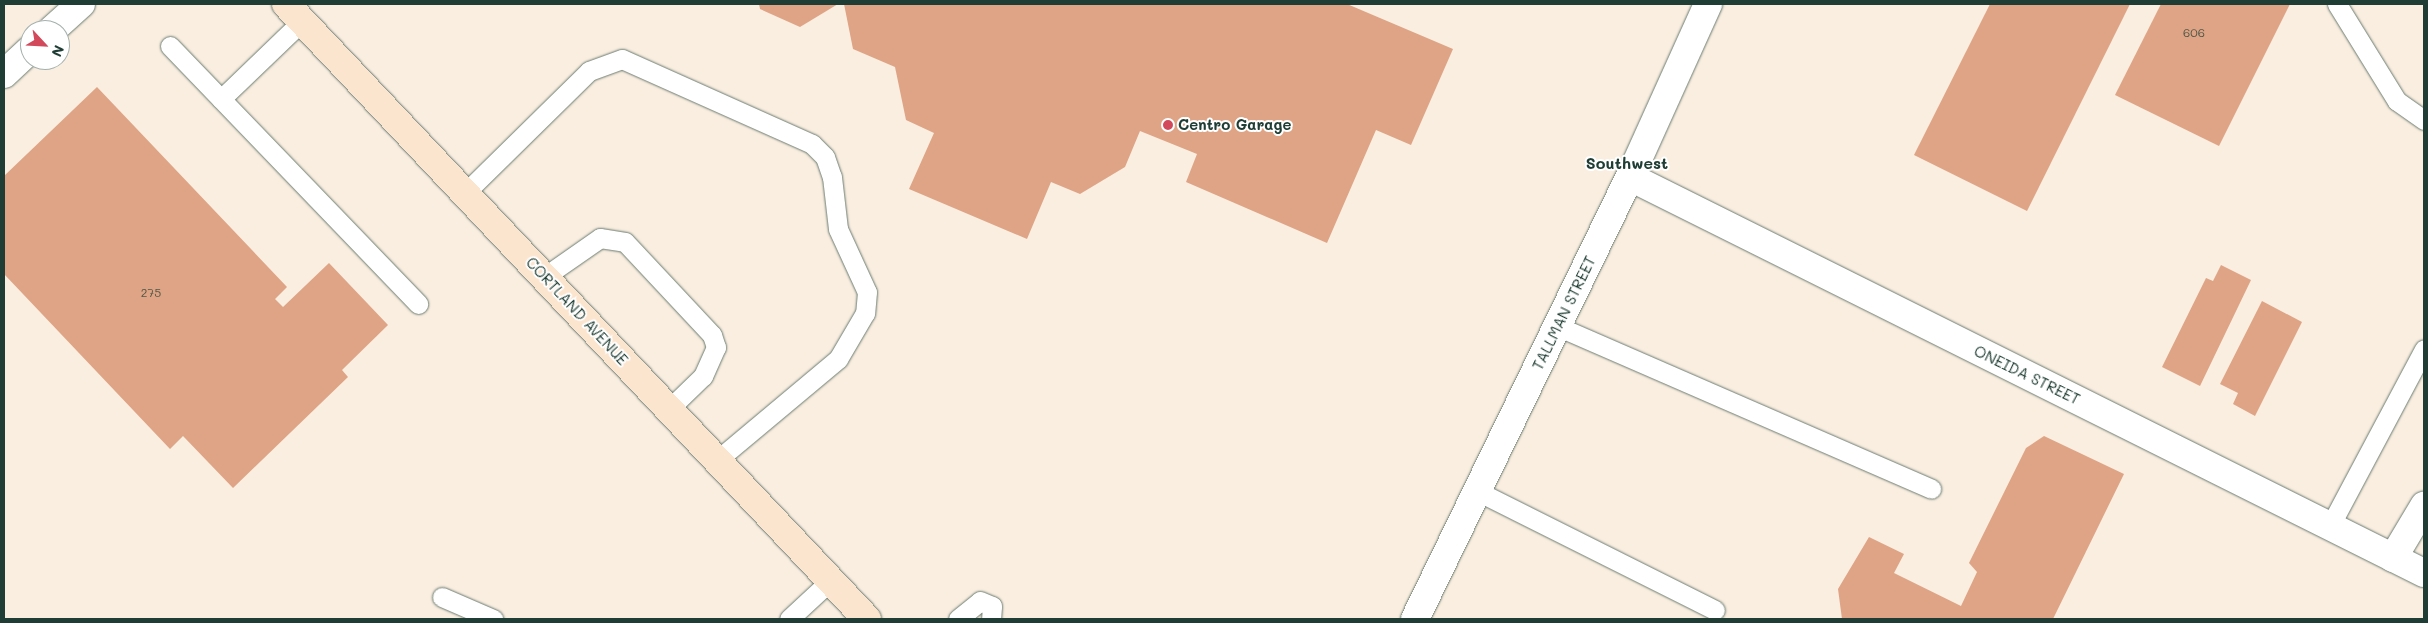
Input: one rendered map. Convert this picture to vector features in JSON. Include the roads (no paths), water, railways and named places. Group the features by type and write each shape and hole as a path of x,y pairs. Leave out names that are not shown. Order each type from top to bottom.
{"street":[{"path":"63,20 81,4"},
{"name":"TALLMAN STREET","path":"1415,619 1630,178 1708,4"},
{"name":"CORTLAND AVENUE","path":"294,12 867,619"},
{"path":"4,74 20,59"},
{"name":"ONEIDA STREET","path":"1630,178 2424,573"},
{"path":"2393,558 2424,506"}],"lane":[{"path":"2337,4 2397,102 2424,120"},
{"path":"221,99 294,12"},
{"path":"170,46 418,304"},
{"path":"465,192 589,70 622,59 812,144 825,157 832,177 838,229 867,292 865,313 838,359 717,460"},
{"path":"544,277 600,238 625,242 712,334 716,347 702,376 669,409"},
{"path":"1557,326 1931,489"},
{"path":"2330,526 2424,350"},
{"path":"1477,491 1715,610"},
{"path":"789,619 830,580"},
{"path":"442,597 493,619"},
{"path":"958,619 980,601 994,608"}],"place":[{"name":"Centro Garage","path":"1168,125"}],"district":[{"name":"Southwest","path":"1627,163"}]}
